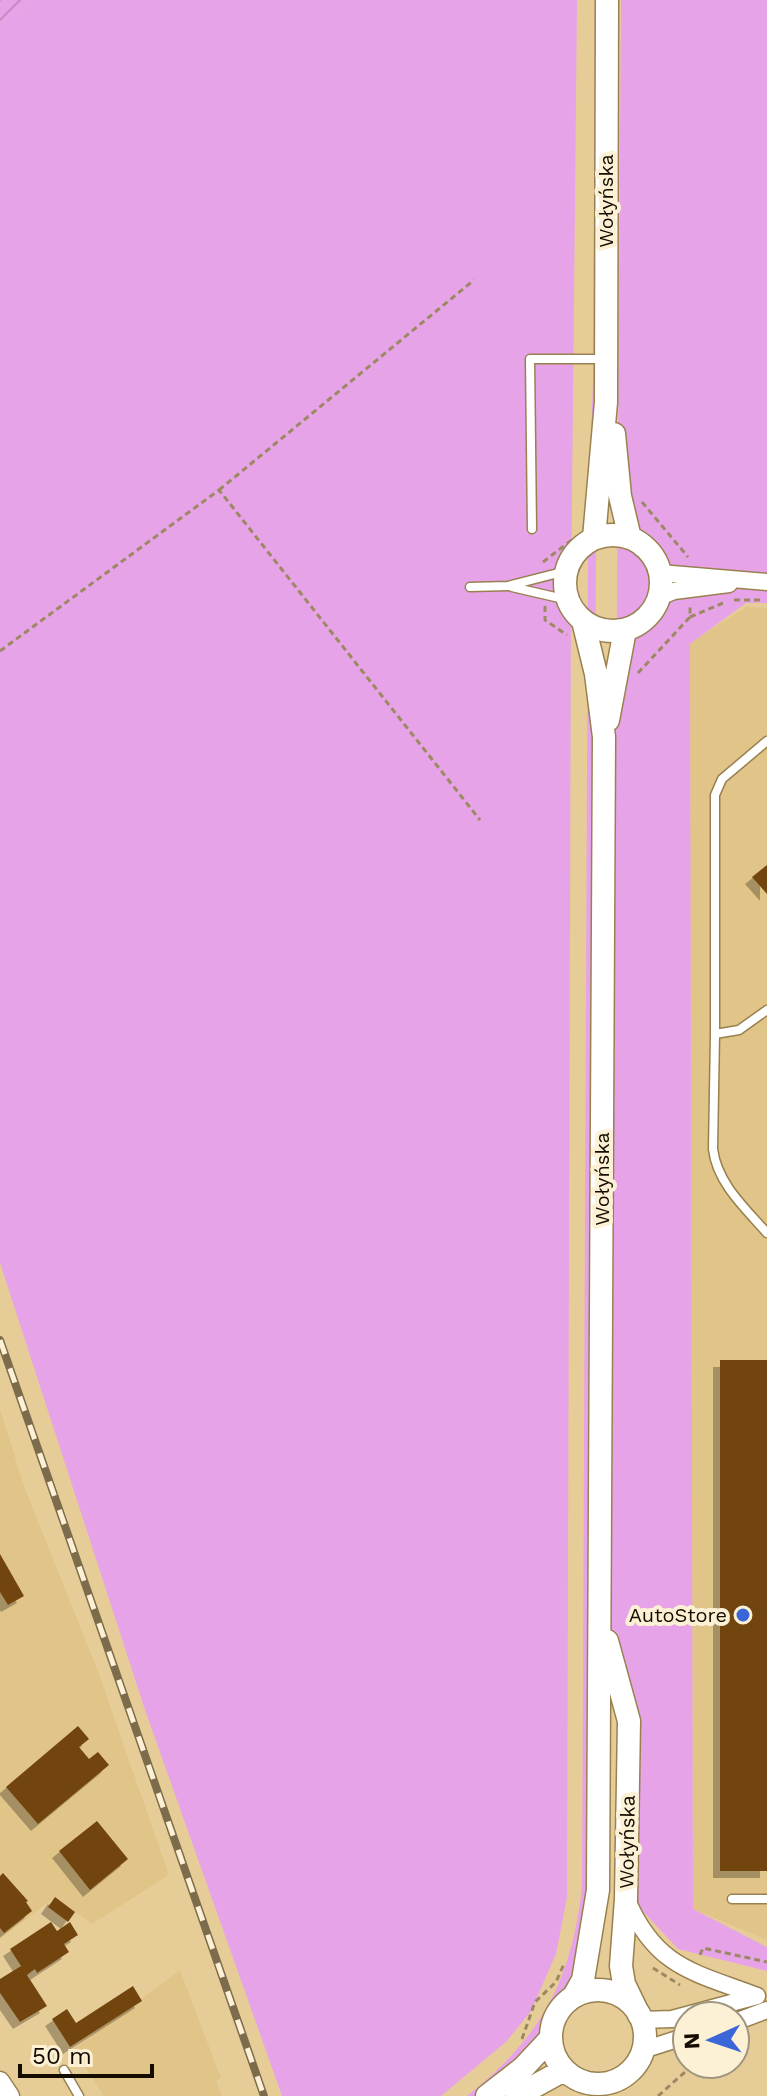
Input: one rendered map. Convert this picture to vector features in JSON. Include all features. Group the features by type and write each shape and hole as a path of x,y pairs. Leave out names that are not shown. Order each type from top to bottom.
{"main road":[{"name":"Wołyńska","path":"585,536 606,402 607,0"},
{"name":"Wołyńska","path":"606,402 613,428 620,496 630,538"},
{"path":"585,536 630,538 650,552 660,573 659,597 646,618 625,630 577,629 568,600 566,571 576,551 585,536"},
{"name":"Wołyńska","path":"574,1996 583,1980 598,1890 604,737 594,663 577,629"},
{"name":"Wołyńska","path":"604,737 625,630"},
{"name":"Wołyńska","path":"600,1621 629,1721 626,1899 621,1966 624,1984 640,2017"},
{"path":"517,2096 569,2080 610,2088 633,2068 643,2050 640,2017 629,2002 614,1993 590,1991 574,1996 555,2017 551,2038 554,2055 569,2080"},
{"path":"487,2096 523,2068 551,2038"}],"street":[{"path":"660,573 767,582"},
{"path":"659,597 674,591 739,582"},
{"path":"626,1899 645,1937 692,1973 764,2001"},
{"path":"640,2017 672,2019 764,2001"},
{"path":"643,2050 671,2041"},
{"path":"0,2081 10,2096"}],"lane":[{"path":"532,529 530,359 606,359"},
{"path":"470,587 508,586 566,571"},
{"path":"508,586 568,600"},
{"path":"767,741 722,779 715,795 715,1164 722,1181 767,1233"},
{"path":"715,1034 739,1030 767,1010"},
{"path":"732,1899 767,1899 767,1906"},
{"path":"64,2070 79,2096"}],"path":[{"path":"0,651 219,490 474,280"},
{"path":"219,490 480,820"},
{"path":"543,577 543,560 585,536"},
{"path":"544,595 545,620 577,629"},
{"path":"690,617 729,600 767,600"},
{"path":"692,1973 703,1948 767,1962"},
{"path":"516,2048 535,2002 556,1982 566,1959"},
{"path":"658,2096 676,2080"}],"shaded area":[{"path":"0,0 29,0 0,23"},
{"path":"29,0 577,0 571,598 567,1897 556,1954 531,2011 506,2042 441,2096 282,2096 145,1710 0,1263 0,23"},
{"path":"595,0 598,0 596,509 588,521 593,380"},
{"path":"621,0 767,0 767,603 746,603 690,644 693,1909 767,1947 767,1971 678,1949 637,1905 610,1630"},
{"path":"588,537 596,547 590,1874 575,1960 551,2021 531,2047 480,2096 467,2096 515,2051 548,2005 570,1951 582,1887"},
{"path":"746,607 767,608 767,1940 693,1909 690,643"},
{"path":"0,1409 25,1489 99,1674 169,1875 92,1924 55,1897 0,1939"},
{"path":"180,1970 221,2078 216,2081 222,2096 104,2096 73,2049"}],"building":[{"path":"767,865 767,894 752,877"},
{"name":"AutoStore","path":"720,1360 767,1360 767,1871 720,1871"},
{"path":"0,1554 24,1596 8,1605 0,1592"},
{"path":"78,1726 89,1739 79,1747 89,1759 98,1752 109,1765 38,1824 6,1787"},
{"path":"97,1821 128,1859 90,1890 59,1851"},
{"path":"3,1873 28,1901 32,1911 4,1933 0,1928 0,1876"},
{"path":"55,1897 75,1912 68,1922 48,1907"},
{"path":"51,1922 57,1931 70,1922 78,1935 64,1944 69,1952 37,1973 35,1969 27,1975 47,2006 20,2022 0,1993 0,1979 21,1966 10,1949"},
{"path":"133,1986 142,2001 70,2047 52,2019 67,2009 76,2023"}],"railway":[{"path":"0,1340 264,2096"}],"place":[{"name":"AutoStore","path":"743,1615"}]}
